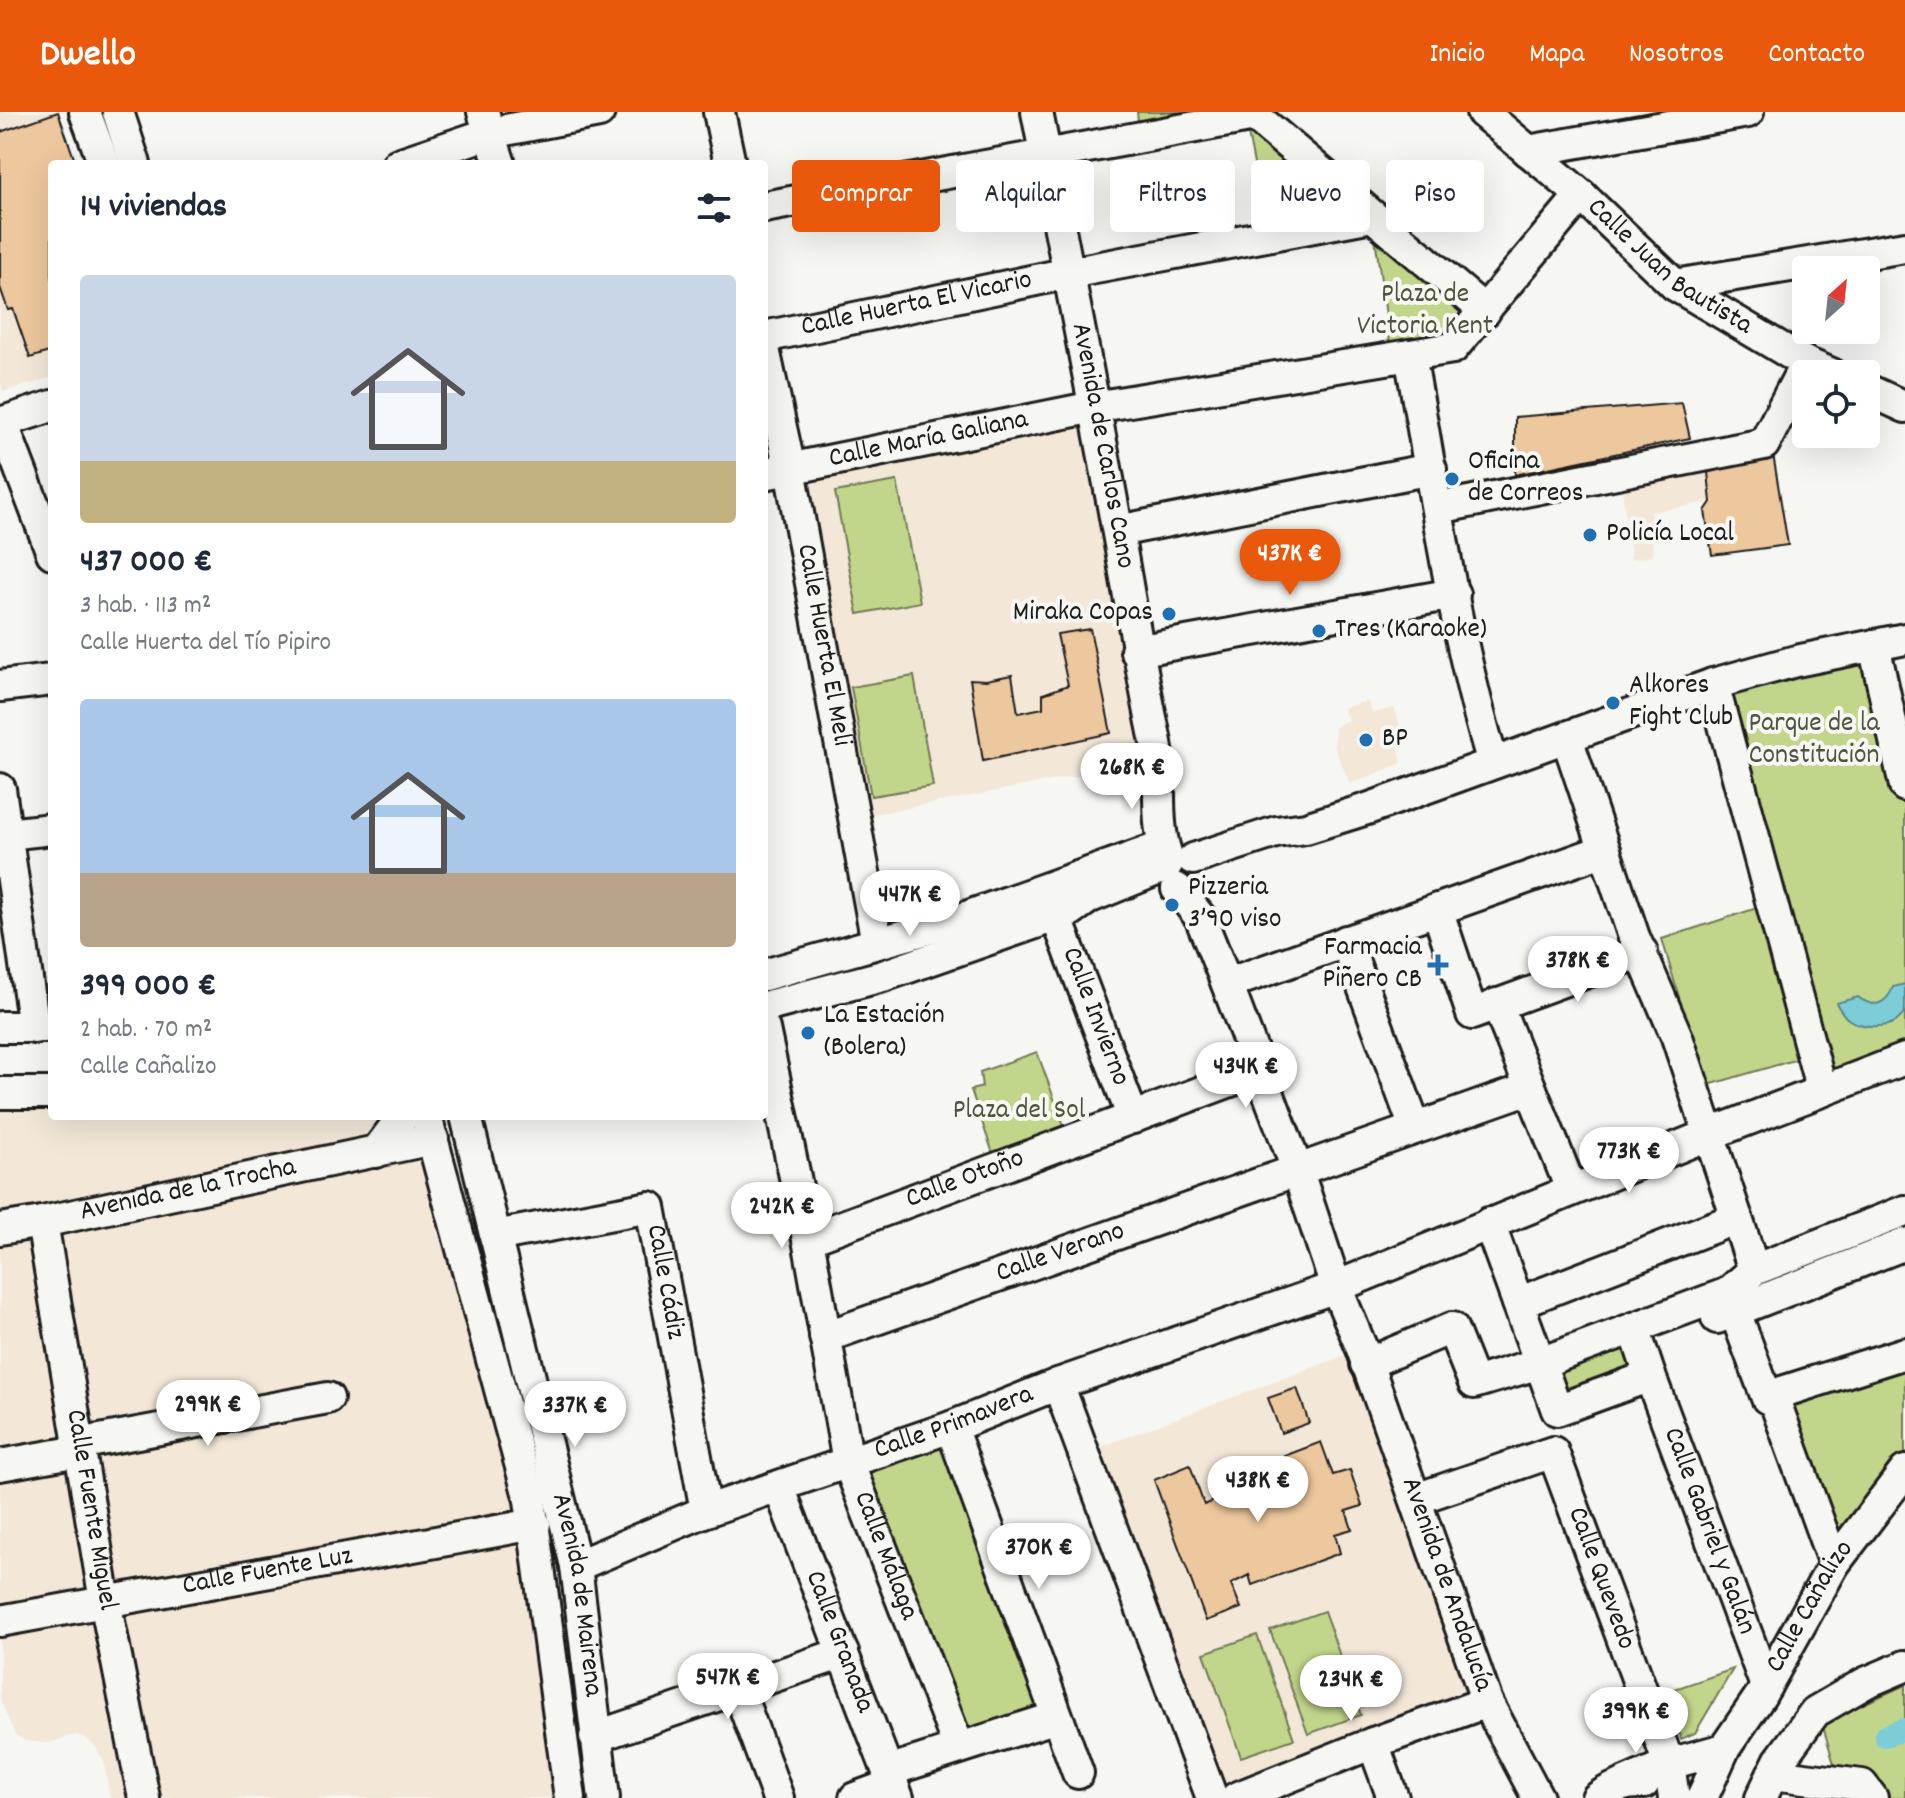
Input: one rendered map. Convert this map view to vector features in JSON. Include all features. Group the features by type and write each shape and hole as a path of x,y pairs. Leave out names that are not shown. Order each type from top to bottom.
{"street":[{"path":"85,112 103,160"},
{"path":"118,112 134,160"},
{"path":"406,160 486,122 599,112"},
{"path":"719,112 729,160"},
{"name":"Avenida de Carlos Cano","path":"1037,112 1118,531 1136,651 1160,760 1157,796 1180,869"},
{"name":"Calle Juan Bautista","path":"1482,112 1581,195 1675,285 1805,360"},
{"path":"1528,151 1748,112"},
{"path":"768,206 1253,114 1485,311"},
{"path":"486,122 499,160"},
{"name":"Calle María Galiana","path":"777,472 1094,407 1453,348 1581,195"},
{"name":"Calle Huerta El Vicario","path":"768,336 1069,273 1372,216"},
{"path":"1675,285 1905,247"},
{"path":"1410,355 1454,594 1482,727 1493,763"},
{"name":"Calle Huerta El Meli","path":"768,387 777,472 877,943"},
{"path":"1880,395 1905,407"},
{"path":"1438,508 1764,444 1792,405"},
{"path":"48,407 1,422 48,540"},
{"path":"1118,531 1431,469"},
{"path":"1136,651 1454,594"},
{"path":"768,1006 883,976 1063,913 1090,897 1180,869 1276,832 1306,828 1370,808 1713,684 1796,661 1905,639"},
{"path":"1874,645 1901,751 1905,786"},
{"path":"0,686 48,680"},
{"path":"1713,684 1822,1091"},
{"path":"1567,738 1634,937 1677,1037 1746,1244 1731,1302 1767,1398 1775,1402 1834,1564"},
{"path":"0,796 7,834 6,875 43,1028 0,1027"},
{"path":"7,834 48,829"},
{"path":"1227,984 1605,850"},
{"path":"768,969 952,922 1180,869"},
{"name":"Avenida de Andalucía","path":"1180,869 1297,1169 1336,1287 1416,1499 1487,1702 1538,1798"},
{"path":"1437,909 1472,1014 1642,952"},
{"name":"Calle Invierno","path":"1063,913 1133,1118"},
{"path":"1346,941 1415,1128"},
{"path":"1497,1004 1571,1189"},
{"name":"Calle Málaga","path":"768,1048 808,1239 848,1462 959,1748"},
{"name":"Calle Primavera","path":"576,1566 706,1511 951,1427 1058,1384 1336,1287 1571,1189 1905,1059"},
{"name":"Calle Otoño","path":"808,1239 1260,1070"},
{"name":"Calle Verano","path":"825,1337 1530,1088"},
{"path":"0,1093 48,1093"},
{"path":"376,1152 400,1120"},
{"name":"Avenida de Mairena","path":"467,1120 576,1566 604,1798"},
{"path":"430,1127 535,1524 570,1798"},
{"name":"Avenida de la Trocha","path":"0,1229 376,1152 430,1127"},
{"name":"Calle Cádiz","path":"495,1236 650,1207 706,1511"},
{"path":"1489,1223 1518,1303 1540,1363 1557,1410 1642,1350 1731,1302 1820,1276 1898,1246 1893,1215 1810,1247 1746,1244 1518,1303"},
{"name":"Calle Fuente Miguel","path":"42,1222 105,1601 144,1798"},
{"path":"1810,1247 1820,1276"},
{"path":"1366,1364 1452,1328 1474,1383 1540,1363 1642,1350"},
{"name":"Calle Gabriel y Galán","path":"1642,1350 1766,1686"},
{"path":"1775,1402 1782,1392 1905,1353"},
{"path":"1058,1384 1212,1798"},
{"path":"0,1465 328,1398"},
{"name":"Calle Quevedo","path":"1557,1410 1563,1431 1553,1452 1669,1764 1674,1798"},
{"path":"951,1427 1078,1773"},
{"path":"1416,1499 1553,1452"},
{"name":"Calle Cañalizo","path":"1702,1798 1724,1749 1766,1686 1834,1564 1905,1471"},
{"name":"Calle Granada","path":"779,1487 893,1784"},
{"name":"Calle Fuente Luz","path":"0,1621 535,1524"},
{"path":"595,1737 843,1653"},
{"path":"1767,1786 1815,1712 1865,1683 1905,1666"},
{"path":"738,1689 773,1797"},
{"path":"1236,1798 1283,1789 1373,1743 1487,1702"},
{"path":"855,1798 893,1784 959,1748 1057,1717"},
{"path":"1373,1743 1393,1798"},
{"path":"1598,1798 1611,1788 1669,1764 1724,1749"},
{"path":"1625,1783 1643,1782 1660,1787 1674,1798"},
{"path":"1767,1786 1862,1785 1872,1798"}],"shaded area":[{"path":"0,112 58,112 75,160 48,160 48,378 4,392 0,382"},
{"path":"1094,407 1160,760 854,818 790,469"},
{"path":"1707,468 1711,502 1651,512 1653,556 1631,559 1621,482"},
{"name":"BP","path":"1367,701 1373,713 1394,708 1402,729 1396,734 1402,763 1350,784 1334,746 1335,727 1348,720 1343,708"},
{"path":"0,1103 48,1104 48,1120 438,1120 547,1501 583,1798 110,1798 104,1762 95,1746 84,1737 75,1735 49,1743 25,1741 15,1735 0,1700"},
{"path":"1362,1349 1487,1702 1212,1798 1084,1453"}],"green space":[{"name":"Plaza de Victoria Kent","path":"1137,112 1250,112 1307,160 1253,160 1245,118 1140,137"},
{"name":"Plaza de Victoria Kent","path":"1370,214 1386,227 1386,232 1392,232 1485,311 1453,348 1392,358"},
{"name":"Plaza de Victoria Kent","path":"1267,232 1289,232 1268,236"},
{"path":"897,481 920,602 858,614 835,492"},
{"name":"Parque de la Constitución","path":"1874,645 1905,786 1905,1059 1822,1091 1717,686"},
{"path":"914,676 933,786 871,796 851,687"},
{"path":"1760,907 1801,1058 1705,1086 1662,939"},
{"name":"Plaza del Sol","path":"1037,1052 1070,1142 998,1168 971,1090 982,1087 980,1072"},
{"path":"1634,1328 1650,1376 1557,1410 1540,1363"},
{"path":"1905,1353 1905,1471 1834,1564 1780,1395"},
{"path":"951,1427 1057,1717 959,1748 848,1462"},
{"path":"1324,1611 1361,1715 1308,1734 1270,1630"},
{"path":"1257,1635 1294,1739 1241,1757 1204,1653"},
{"path":"1733,1669 1695,1733 1681,1739 1663,1693"},
{"path":"1905,1685 1905,1798 1886,1798 1870,1776 1834,1764 1822,1723"}],"water":[{"path":"1905,984 1905,1010 1901,1017 1888,1025 1870,1026 1854,1022 1836,1003 1858,997 1869,1003 1879,1003 1887,998 1893,987"}],"building":[{"path":"58,112 75,160 48,160 48,352 30,358 13,309 8,310 0,287 0,132"},
{"path":"1682,403 1690,438 1515,475 1515,417"},
{"path":"1773,454 1788,545 1712,555 1705,511 1711,502 1708,472 1717,470 1714,459"},
{"path":"1090,629 1111,733 983,761 970,679 986,680 1012,675 1018,713 1043,708 1043,694 1068,685 1057,634"},
{"path":"1297,1388 1309,1423 1281,1433 1268,1398"},
{"path":"1321,1442 1333,1475 1350,1470 1362,1506 1346,1511 1352,1529 1335,1534 1340,1553 1252,1585 1249,1575 1231,1584 1241,1608 1206,1621 1154,1480 1190,1465 1204,1505 1256,1485 1250,1469"}],"waterway":[{"path":"1885,1736 1905,1729"}],"place":[{"name":"Oficina de Correos","path":"1452,479"},
{"name":"Policía Local","path":"1590,535"},
{"name":"Miraka Copas","path":"1169,614"},
{"name":"Tres (Karaoke)","path":"1319,631"},
{"name":"Alkores Fight Club","path":"1613,703"},
{"name":"BP","path":"1366,740"},
{"name":"Pizzeria 3’90 viso","path":"1172,905"},
{"name":"Farmacia Piñero CB","path":"1438,965"},
{"name":"La Estación (Bolera)","path":"808,1033"}]}
